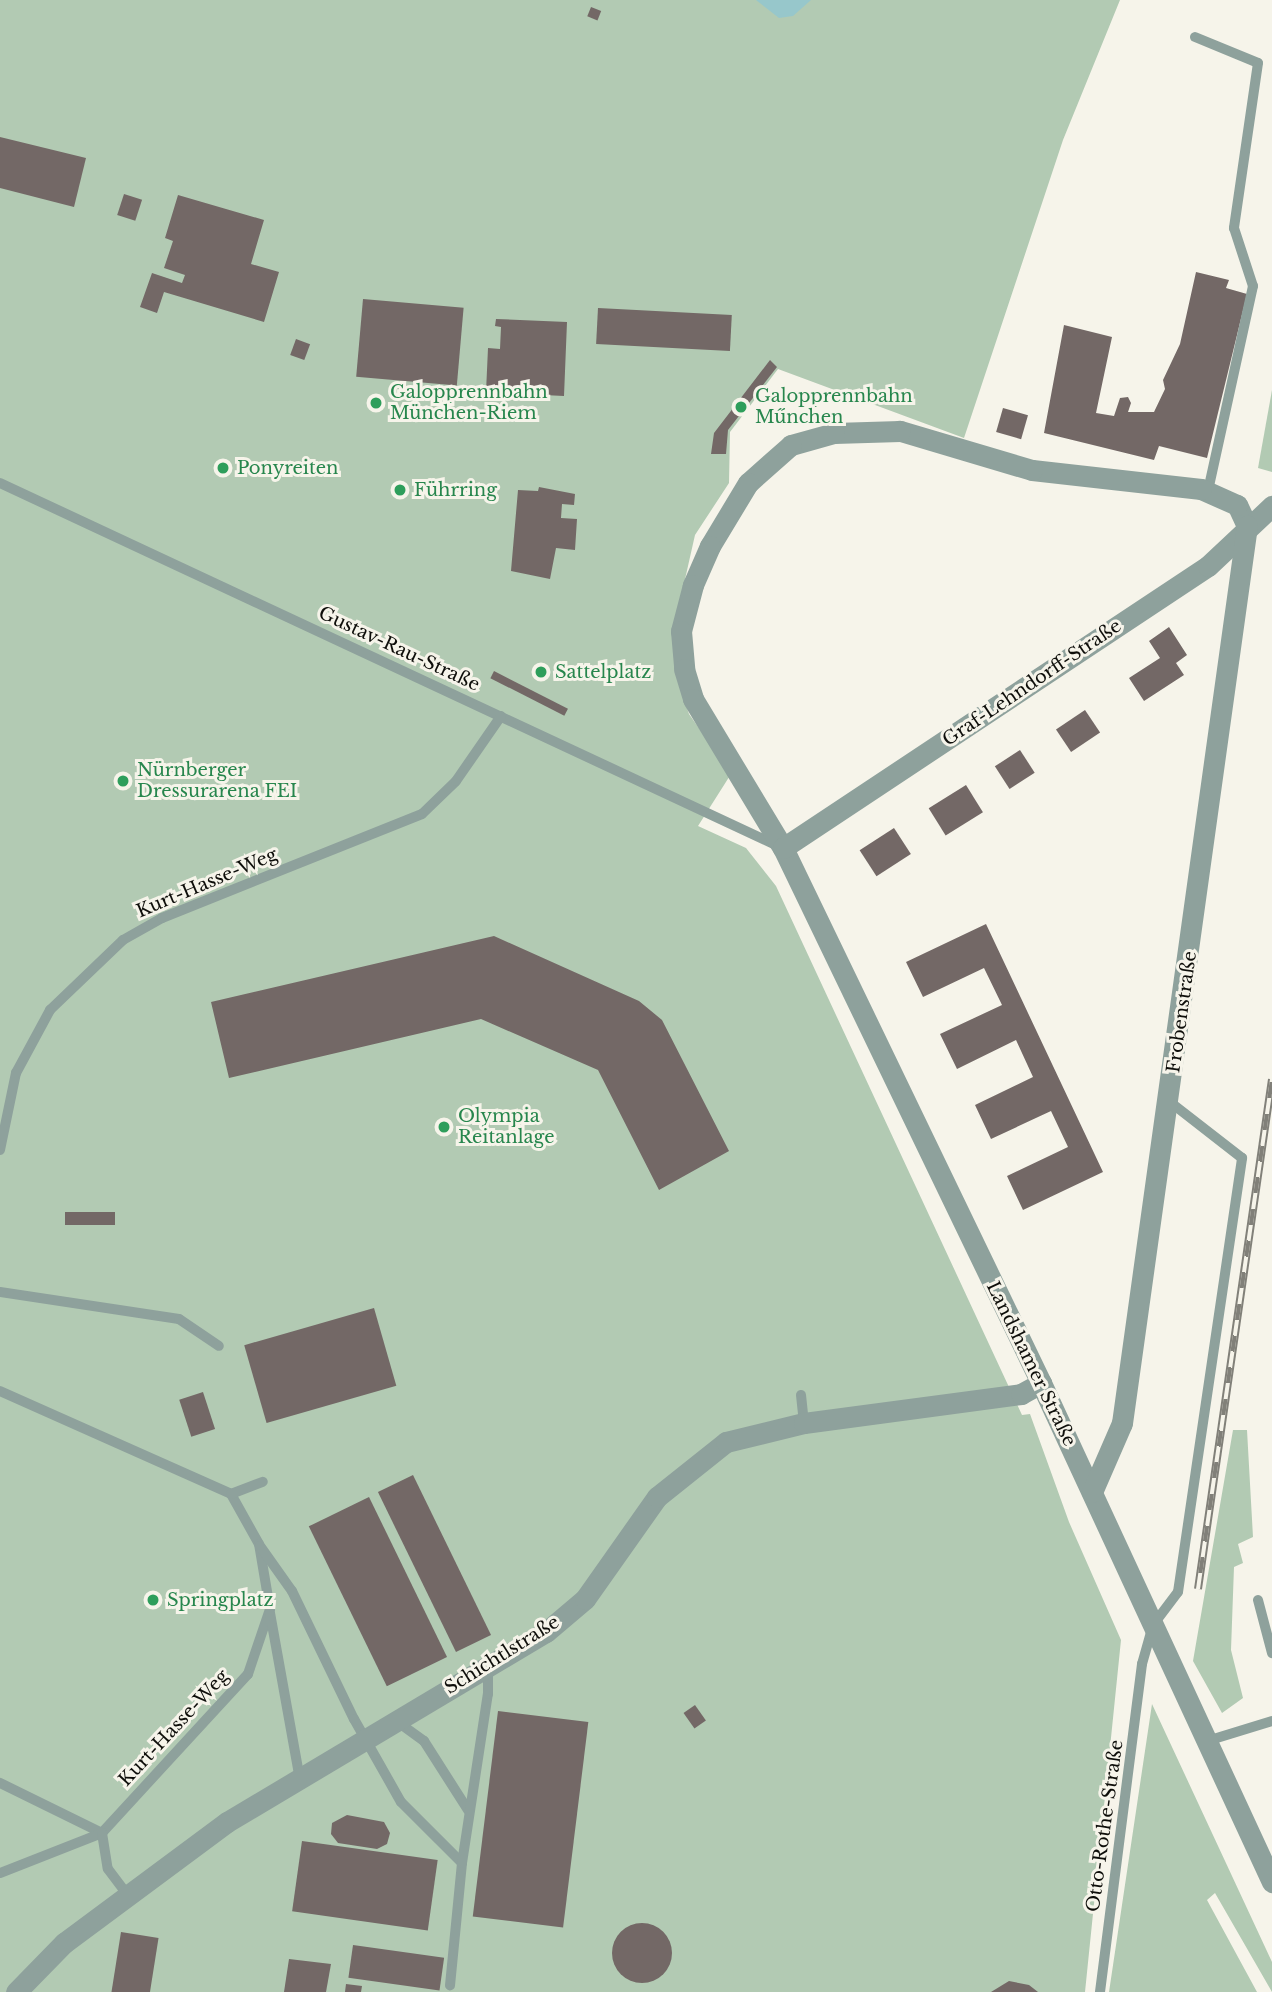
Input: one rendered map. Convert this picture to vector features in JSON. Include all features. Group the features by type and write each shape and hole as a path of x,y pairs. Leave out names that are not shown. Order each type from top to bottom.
{"street":[{"name":"Landshamer Straße","path":"1204,490 1032,470 900,432 834,433 791,445 747,483 710,546 693,585 681,631 684,669 693,699 783,848 1041,1383 1272,1882"},
{"path":"1204,490 1237,505 1247,526"},
{"name":"Graf-Lehndorff-Straße","path":"783,848 1208,566 1247,526 1272,506"},
{"name":"Frobenstraße","path":"1092,1492 1122,1423 1170,1101 1247,526"},
{"name":"Schichtlstraße","path":"16,1992 64,1943 227,1822 547,1632 585,1600 657,1497 692,1465 726,1442 804,1423 1021,1394 1041,1383"}],"lane":[{"path":"1195,37 1258,63 1234,228 1253,286 1204,490"},
{"name":"Gustav-Rau-Straße","path":"0,483 783,848"},
{"name":"Kurt-Hasse-Weg","path":"0,1150 16,1073 50,1010 124,940 162,918 422,814 456,781 501,716"},
{"path":"1153,1625 1178,1592 1242,1158 1170,1101"},
{"path":"0,1292 179,1319 219,1346"},
{"path":"0,1391 231,1494 263,1482"},
{"path":"801,1395 804,1423"},
{"name":"Kurt-Hasse-Weg","path":"102,1833 248,1674 270,1609 259,1544 231,1494"},
{"path":"259,1544 292,1591 373,1756 401,1802 462,1863"},
{"path":"1258,1601 1272,1653"},
{"path":"270,1609 300,1779"},
{"name":"Otto-Rothe-Straße","path":"1100,1992 1142,1664 1153,1625"},
{"path":"450,1985 468,1810 488,1694 488,1666"},
{"path":"395,1720 424,1741 468,1810"},
{"path":"1207,1741 1272,1721"},
{"path":"0,1783 102,1833"},
{"path":"0,1873 102,1833"},
{"path":"102,1833 108,1868 127,1894"}],"green space":[{"name":"Olympia Reitanlage","path":"0,0 1120,0 1063,140 964,438 778,369 730,432 729,483 695,535 674,628 675,672 689,714 731,774 698,826 746,848 776,886 1022,1415 1030,1414 1069,1522 1121,1640 1085,1992 0,1992"},
{"path":"1272,390 1272,472 1258,468"},
{"path":"1233,1430 1247,1430 1253,1537 1238,1544 1243,1563 1234,1567 1231,1650 1243,1698 1222,1713 1193,1661"},
{"path":"1152,1704 1272,1962 1272,1992 1215,1893 1207,1900 1257,1992 1109,1992"}],"water":[{"path":"756,0 811,0 793,16 779,18"}],"building":[{"path":"591,7 601,11 597,20 587,16"},
{"path":"0,137 86,158 74,207 0,188"},
{"path":"124,194 142,200 135,221 117,215"},
{"path":"178,195 264,220 251,264 279,272 264,322 164,292 157,313 140,307 152,273 182,283 185,275 164,268 173,241 165,238"},
{"path":"1196,272 1229,280 1226,288 1247,294 1207,458 1159,446 1154,460 1044,433 1064,325 1112,337 1096,413 1114,416 1120,398 1128,397 1131,403 1128,412 1154,412 1165,389 1163,380 1180,344"},
{"path":"363,299 464,308 457,386 356,377"},
{"path":"598,308 732,315 730,351 596,344"},
{"path":"496,319 567,322 564,396 486,392 488,348 500,349 501,327 495,326"},
{"path":"296,339 310,344 304,360 290,355"},
{"path":"770,360 777,367 728,430 726,454 711,454 714,433"},
{"path":"1003,408 1028,415 1021,439 996,432"},
{"path":"539,487 575,494 574,505 562,504 561,518 577,519 575,550 556,548 550,579 511,571 518,490 538,491"},
{"path":"1169,627 1187,655 1176,663 1184,675 1144,701 1129,678 1160,658 1149,641"},
{"path":"494,671 568,709 564,716 490,678"},
{"path":"1085,710 1100,732 1071,752 1056,730"},
{"path":"1020,750 1035,773 1010,789 995,766"},
{"path":"966,785 983,812 946,835 929,808"},
{"path":"894,828 911,854 876,876 860,850"},
{"path":"986,924 1103,1172 1023,1210 1007,1176 1068,1147 1051,1111 991,1139 975,1105 1033,1077 1016,1040 957,1069 940,1034 1002,1005 984,968 923,997 906,962"},
{"path":"494,936 639,1001 662,1020 729,1151 659,1190 598,1070 481,1019 229,1078 211,1002"},
{"path":"65,1212 115,1212 115,1225 65,1225"},
{"path":"374,1308 396,1386 267,1423 244,1345"},
{"path":"203,1392 215,1429 191,1437 179,1400"},
{"path":"413,1475 491,1635 456,1652 378,1492"},
{"path":"369,1497 447,1657 387,1686 309,1526"},
{"path":"695,1705 706,1721 694,1729 684,1713"},
{"path":"498,1711 588,1722 563,1928 473,1916"},
{"path":"347,1815 384,1822 390,1833 387,1844 377,1849 338,1843 331,1834 332,1823"},
{"path":"302,1841 438,1860 428,1930 292,1911"},
{"path":"642,1923 663,1932 672,1953 663,1974 642,1983 621,1974 612,1953 621,1932"},
{"path":"121,1932 159,1938 150,1992 111,1992"},
{"path":"353,1945 444,1958 440,1990 348,1978"},
{"path":"289,1959 331,1964 326,1992 284,1992"},
{"path":"1009,1981 1029,1985 1038,1992 991,1992"},
{"path":"346,1984 362,1986 361,1992 345,1992"}],"railway":[{"path":"1198,1589 1272,1079"}],"place":[{"name":"Galopprennbahn München-Riem","path":"376,403"},
{"name":"Galopprennbahn Műnchen","path":"741,407"},
{"name":"Ponyreiten","path":"223,468"},
{"name":"Führring","path":"400,490"},
{"name":"Sattelplatz","path":"541,672"},
{"name":"Nürnberger Dressurarena FEI","path":"123,781"},
{"name":"Olympia Reitanlage","path":"444,1127"},
{"name":"Springplatz","path":"153,1600"}]}
